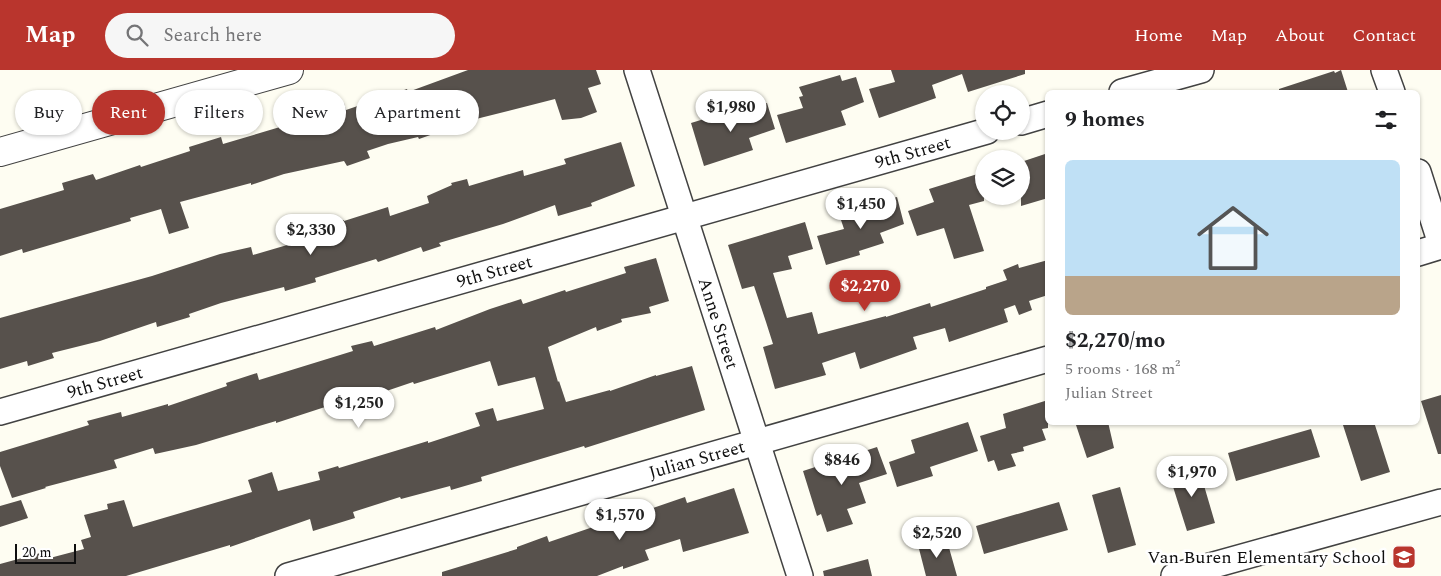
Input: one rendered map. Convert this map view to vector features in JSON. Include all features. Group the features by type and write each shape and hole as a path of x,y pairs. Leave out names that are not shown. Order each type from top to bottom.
{"street":[{"path":"0,152 289,70"},
{"name":"Anne Street","path":"637,70 800,576"},
{"path":"1129,90 1201,70"},
{"path":"1384,70 1391,90"},
{"path":"1030,119 1045,115"},
{"name":"9th Street","path":"0,412 975,135"},
{"path":"1420,178 1441,245 1420,252"},
{"name":"Julian Street","path":"288,576 1045,360"},
{"path":"1178,575 1441,502"}],"building":[{"path":"468,70 596,70 601,84 588,88 597,112 581,118 562,120 555,99 479,118 479,90 413,90"},
{"path":"891,70 1025,70 1025,74 990,85 975,85 975,90 968,92 962,74 932,85 936,98 879,118 869,89 895,82"},
{"path":"1341,70 1347,90 1279,90 1334,71 1335,73"},
{"path":"840,75 842,81 856,77 864,102 841,111 846,125 786,143 777,115 803,108 799,97 803,96 799,87"},
{"path":"767,103 775,129 749,138 753,150 704,166 691,123 714,116 716,120"},
{"path":"356,107 356,135 430,135 419,139 418,137 388,144 367,151 370,158 347,166 344,161 284,174 251,185 251,183 180,202 189,228 169,234 161,209 130,218 131,221 23,253 22,249 0,256 0,209 64,190 62,183 93,174 96,180 140,165 141,167 190,151 189,147 221,137 223,144 253,135 263,135 263,132 273,129 273,135 346,135 346,110"},
{"path":"621,142 635,186 591,203 592,206 558,216 555,205 503,224 439,243 441,246 423,252 421,247 378,262 376,259 315,278 316,282 285,291 284,287 221,303 189,314 190,317 157,327 156,322 100,341 52,353 54,358 28,366 27,361 0,369 0,318 152,276 220,254 251,247 253,255 294,243 291,236 300,232 388,207 390,216 429,203 427,196 452,185 451,183 467,179 469,186 523,170 524,176 566,164 564,159"},
{"path":"1045,154 1045,199 1030,203 1030,159"},
{"path":"975,175 975,203 969,205 984,251 954,259 944,228 917,236 908,211 934,202 929,189"},
{"path":"897,197 904,224 880,233 884,243 859,251 860,255 826,265 817,236 844,229 839,214"},
{"path":"805,222 813,249 788,256 792,269 773,273 787,318 812,312 818,334 886,317 930,303 931,307 986,289 986,287 1007,280 1003,270 1018,264 1019,268 1045,261 1045,296 1029,301 1032,310 1019,315 1015,305 1004,309 1008,322 949,342 945,328 913,337 917,349 860,369 855,352 822,363 826,375 775,389 763,347 773,344 766,322 754,286 742,289 728,245"},
{"path":"656,258 669,301 649,307 651,313 621,319 622,322 597,331 596,327 548,347 558,382 566,402 610,391 656,375 692,366 705,410 585,448 584,446 481,477 482,481 451,490 450,486 401,499 400,497 353,512 355,518 313,531 310,519 230,547 230,545 126,576 0,576 0,564 44,552 46,559 84,549 81,540 91,537 84,515 108,509 107,504 124,500 133,527 252,492 248,480 272,472 278,491 320,480 318,472 338,466 339,468 428,441 428,443 480,426 475,413 493,408 497,421 544,409 535,377 498,386 490,361 414,384 413,382 351,403 326,410 325,407 276,423 276,421 196,445 155,454 153,448 114,460 117,468 45,487 12,498 0,466 0,452 89,425 87,421 121,412 122,417 168,404 168,406 227,386 226,383 257,373 259,380 353,351 351,346 372,341 374,346 435,327 436,330 521,299 523,304 565,290 566,292 626,273 624,267"},
{"path":"1441,395 1441,454 1438,454 1421,401"},
{"path":"1045,401 1045,425 1048,425 1048,428 1042,429 1046,440 1023,447 1024,451 1011,454 1016,466 998,471 994,460 988,462 980,436 1006,428 1003,414"},
{"path":"968,422 978,451 930,467 933,476 897,487 889,462 915,453 911,440"},
{"path":"1076,425 1109,425 1114,448 1087,458"},
{"path":"1343,425 1375,425 1390,472 1361,481"},
{"path":"1311,429 1320,457 1236,481 1228,453"},
{"path":"877,447 887,474 859,483 866,503 847,509 853,524 827,532 821,514 817,516 803,471"},
{"path":"1198,465 1215,523 1187,531 1169,474"},
{"path":"1120,487 1136,545 1108,553 1092,495"},
{"path":"734,488 749,533 683,552 680,539 645,550 649,560 623,569 623,566 597,576 442,576 442,572 517,549 517,547 547,536 549,542 593,527 593,529 654,511 653,508 685,497 687,503"},
{"path":"21,500 28,518 0,527 0,506"},
{"path":"1059,502 1068,530 984,554 976,526"},
{"path":"946,537 957,576 926,576 918,545"},
{"path":"868,559 872,576 824,576 823,571"}],"place":[{"name":"Van Buren Elementary School","path":"1404,557"}]}
